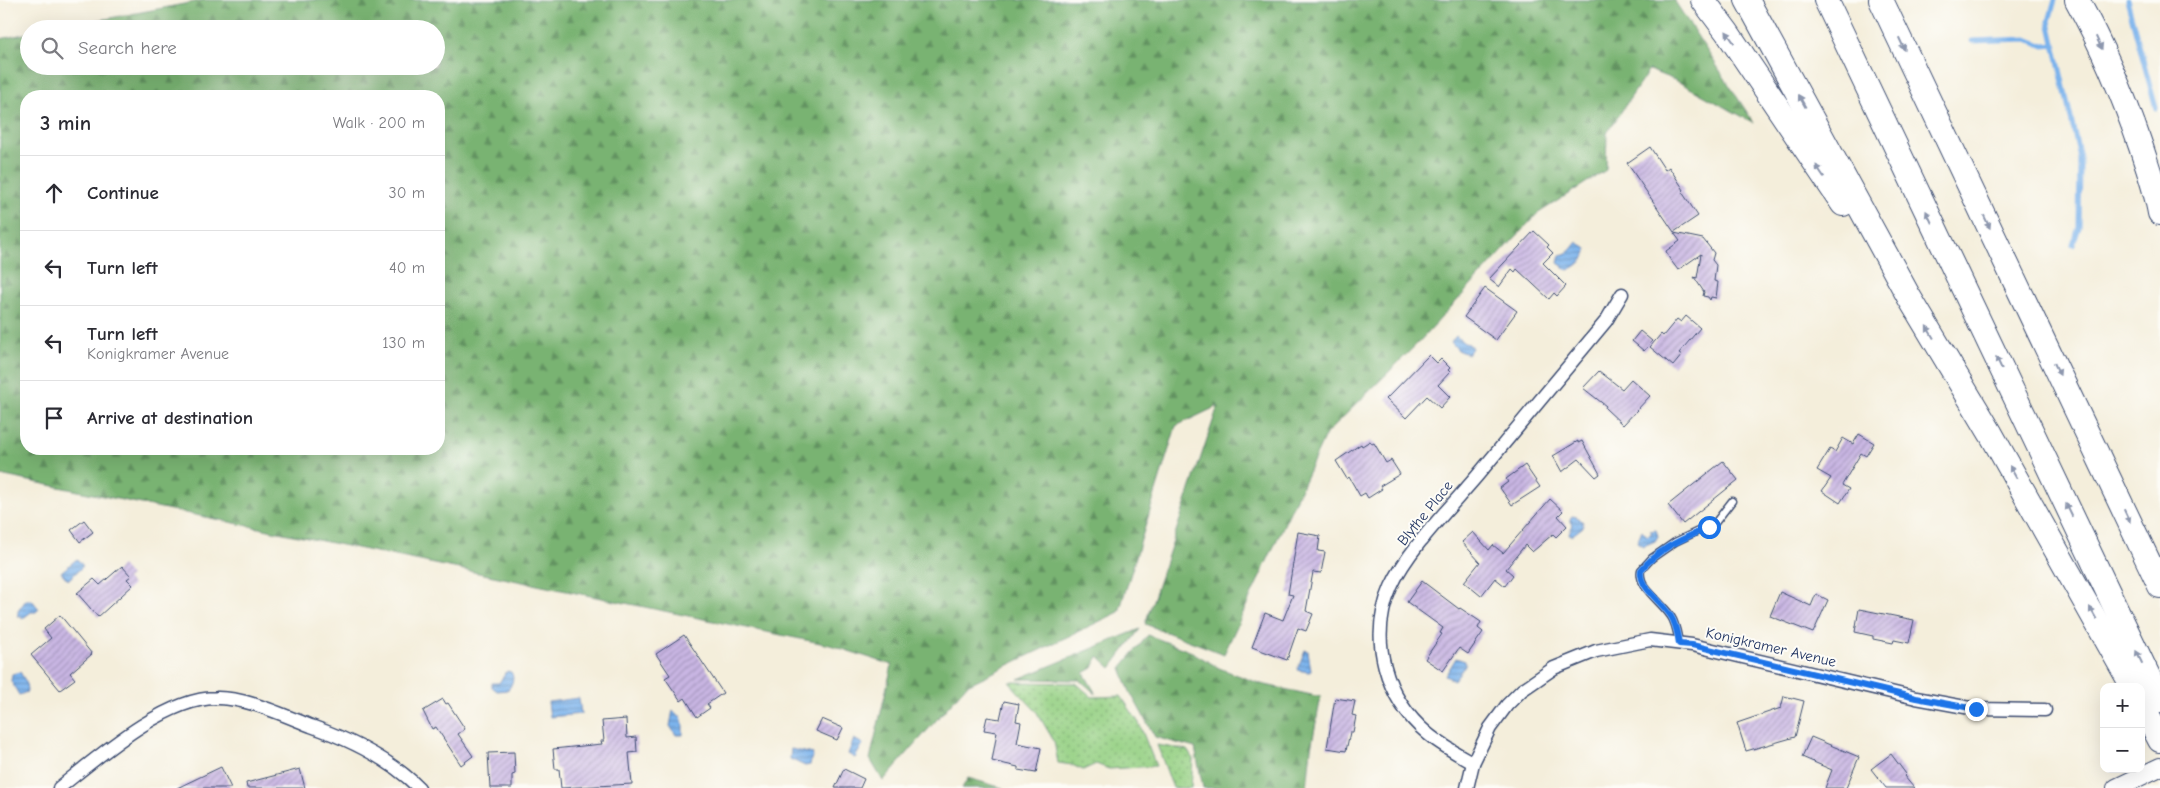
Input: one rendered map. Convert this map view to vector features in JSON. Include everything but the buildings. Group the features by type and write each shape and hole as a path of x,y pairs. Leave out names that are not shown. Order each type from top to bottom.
{"highway":[{"path":"1703,0 1909,297"},
{"path":"1747,0 1909,297 1991,434 2131,683"},
{"path":"1826,0 2160,701"},
{"path":"1881,0 2160,586"},
{"path":"2077,0 2094,31 2122,93 2157,195 2160,213"},
{"path":"2145,712 2160,740"}],"street":[{"name":"Blythe Place","path":"1472,763 1428,734 1409,714 1395,692 1385,671 1380,647 1382,612 1392,585 1421,542 1606,321 1622,294"},
{"name":"Konigkramer Avenue","path":"1467,788 1472,763 1490,728 1507,705 1522,690 1554,668 1596,651 1650,640 1692,645 1916,698 1968,708 2045,710"},
{"path":"60,788 146,723 175,708 216,698 235,700 324,730 366,750 409,778 419,788"},
{"path":"2116,788 2160,767"}],"lane":[{"path":"1679,644 1673,619 1648,589 1641,577 1641,570 1652,558 1674,542 1715,523 1732,502"}],"green space":[{"path":"205,0 1674,0 1754,123 1677,81 1649,70 1607,133 1606,170 1537,214 1417,344 1326,434 1224,654 1145,624 1218,406 1176,426 1119,612 967,685 883,781 870,759 892,665 830,645 0,475 0,39 20,35 20,75 445,75 445,20 99,20"},
{"path":"1140,629 1111,668 1098,656 1093,668 1084,673 1096,694 1080,680 1018,679"},
{"path":"1148,635 1192,652 1219,668 1261,684 1321,697 1311,748 1307,788 1203,788 1195,748 1155,737 1130,692 1121,668"},
{"path":"1009,682 1076,683 1092,697 1121,696 1139,723 1156,766 1109,769 1096,764 1083,770 1072,765 1058,763 1054,741 1036,711"},
{"path":"1157,745 1187,750 1193,759 1191,788 1173,788"},
{"path":"968,778 1003,788 962,788"}],"water":[{"path":"1577,242 1587,249 1586,253 1575,267 1568,270 1558,263 1560,255 1568,253"},
{"path":"1456,336 1472,348 1468,354 1459,351 1451,342"},
{"path":"1572,516 1577,517 1583,522 1583,527 1571,536 1569,533 1573,525 1570,519"},
{"path":"1642,530 1647,536 1652,533 1650,531 1656,530 1658,536 1655,541 1643,546 1637,542"},
{"path":"77,559 83,566 68,580 61,572"},
{"path":"26,600 32,600 39,609 22,619 21,616 18,616 18,611"},
{"path":"1305,650 1308,651 1311,671 1309,672 1297,670"},
{"path":"1456,658 1465,661 1465,665 1454,680 1445,676"},
{"path":"507,671 511,672 513,676 511,686 508,690 497,691 492,687 492,683 499,683"},
{"path":"20,672 26,682 27,692 19,695 11,681 12,674"},
{"path":"579,698 581,714 550,717 548,702"},
{"path":"673,710 678,716 681,716 683,735 676,735 670,726"},
{"path":"854,739 863,744 855,758 848,754"},
{"path":"791,749 813,754 810,765 805,766 790,759"}],"waterway":[{"path":"2055,0 2049,21 2080,158 2079,227 2073,245"},
{"path":"2127,0 2156,108"},
{"path":"1972,41 2027,39 2044,46 2054,45"}],"route":[{"path":"1709,527 1674,542 1652,558 1641,570 1641,577 1648,589 1665,607 1673,619 1679,644 1692,645 1916,698 1976,709"}]}
